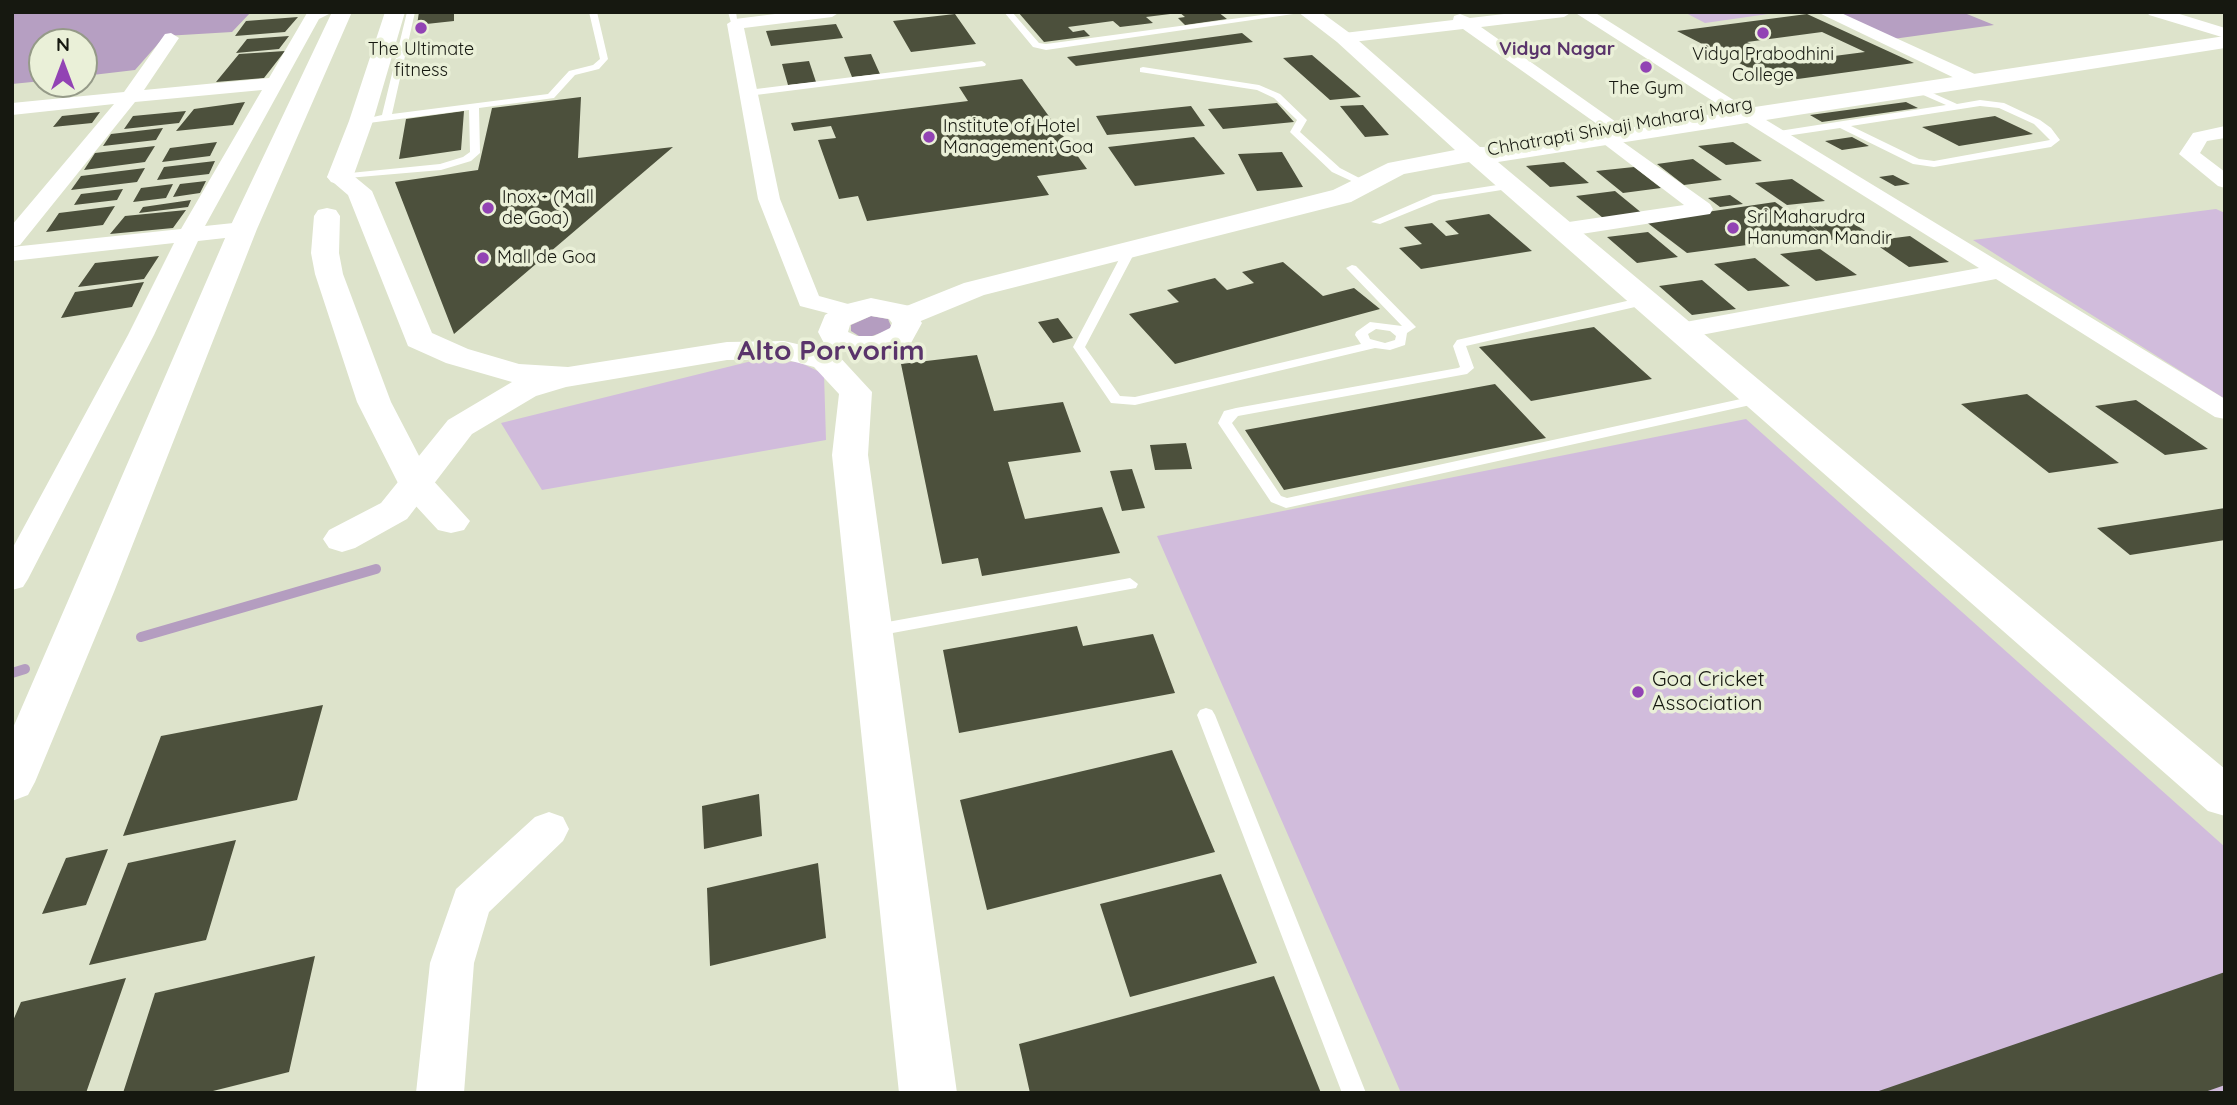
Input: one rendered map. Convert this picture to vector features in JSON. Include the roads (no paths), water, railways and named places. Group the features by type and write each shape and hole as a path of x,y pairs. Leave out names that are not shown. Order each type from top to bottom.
{"main road":[{"path":"12,782 94,592 243,229 342,12"},
{"path":"395,12 361,121 340,177 359,191 419,339 457,356 517,374 568,377"},
{"path":"1306,12 1344,38 1510,186 2225,797"},
{"name":"Chhatrapti Shivaji Maharaj Marg","path":"905,317 974,289 1342,196 1397,168 1475,154 1508,155 1608,132 2224,35"},
{"name":"Chhatrapti Shivaji Maharaj Marg","path":"1741,110 1917,89 1965,76"},
{"path":"327,216 325,253 328,274 374,402 415,483 451,521"},
{"path":"342,539 394,511 460,427 524,389 568,377 727,351 841,322 881,307 905,317 905,330 900,336 878,345 865,346 843,342 841,322"},
{"path":"878,345 856,392 850,455 928,1093"},
{"path":"727,351 784,350 825,360 856,392"}],"street":[{"path":"12,579 141,335 189,235 313,16 325,12"},
{"path":"832,12 734,18 769,199 809,301 841,322"},
{"path":"1450,12 1608,132 1702,209 1562,230"},
{"path":"1344,38 1564,12"},
{"path":"1582,12 2225,411"},
{"path":"1825,12 1965,76"},
{"path":"2155,12 2224,35"},
{"path":"12,240 130,97 170,37"},
{"path":"12,109 275,83"},
{"path":"2225,132 2200,137 2189,155 2225,182"},
{"path":"12,254 243,229"},
{"path":"1680,331 2000,271"},
{"path":"440,1093 452,963 471,902 549,829"}],"lane":[{"path":"386,118 411,12"},
{"path":"361,121 551,96 572,73 596,67 604,59 593,12"},
{"path":"1008,12 1036,45 1046,47 1306,12"},
{"path":"748,93 982,64"},
{"path":"1143,70 1259,88 1277,96 1302,120 1295,132 1336,170 1364,183"},
{"path":"1917,89 1957,107"},
{"path":"1780,134 1980,103 2001,105 2037,122 2048,130 2055,140 2051,144 1934,164 1917,162 1842,125"},
{"path":"340,177 441,167 467,159 475,153 474,106"},
{"path":"1376,222 1437,197 1510,186"},
{"path":"1130,250 1079,347 1116,400 1135,401 1372,345 1398,345 1402,338 1399,331 1388,326 1369,327 1361,335 1372,345"},
{"path":"1352,268 1410,327 1399,331"},
{"path":"1644,301 1461,343 1459,346 1468,368 1462,371 1236,412 1229,414 1225,422 1276,499 1286,503 1759,399"},
{"path":"872,631 1130,584"},
{"path":"1206,715 1354,1093"}],"waterway":[{"path":"141,637 376,569"},
{"path":"12,673 25,669"}],"place":[{"name":"The Ultimate fitness","path":"421,28"},
{"name":"Vidya Prabodhini College","path":"1763,33"},
{"name":"The Gym","path":"1646,67"},
{"name":"Institute of Hotel Management Goa","path":"929,137"},
{"name":"Inox - (Mall de Goa)","path":"488,208"},
{"name":"Sri Maharudra Hanuman Mandir","path":"1733,228"},
{"name":"Mall de Goa","path":"483,258"},
{"name":"Goa Cricket Association","path":"1638,692"}],"district":[{"name":"Vidya Nagar","path":"1557,49"},
{"name":"Alto Porvorim","path":"831,352"}]}
